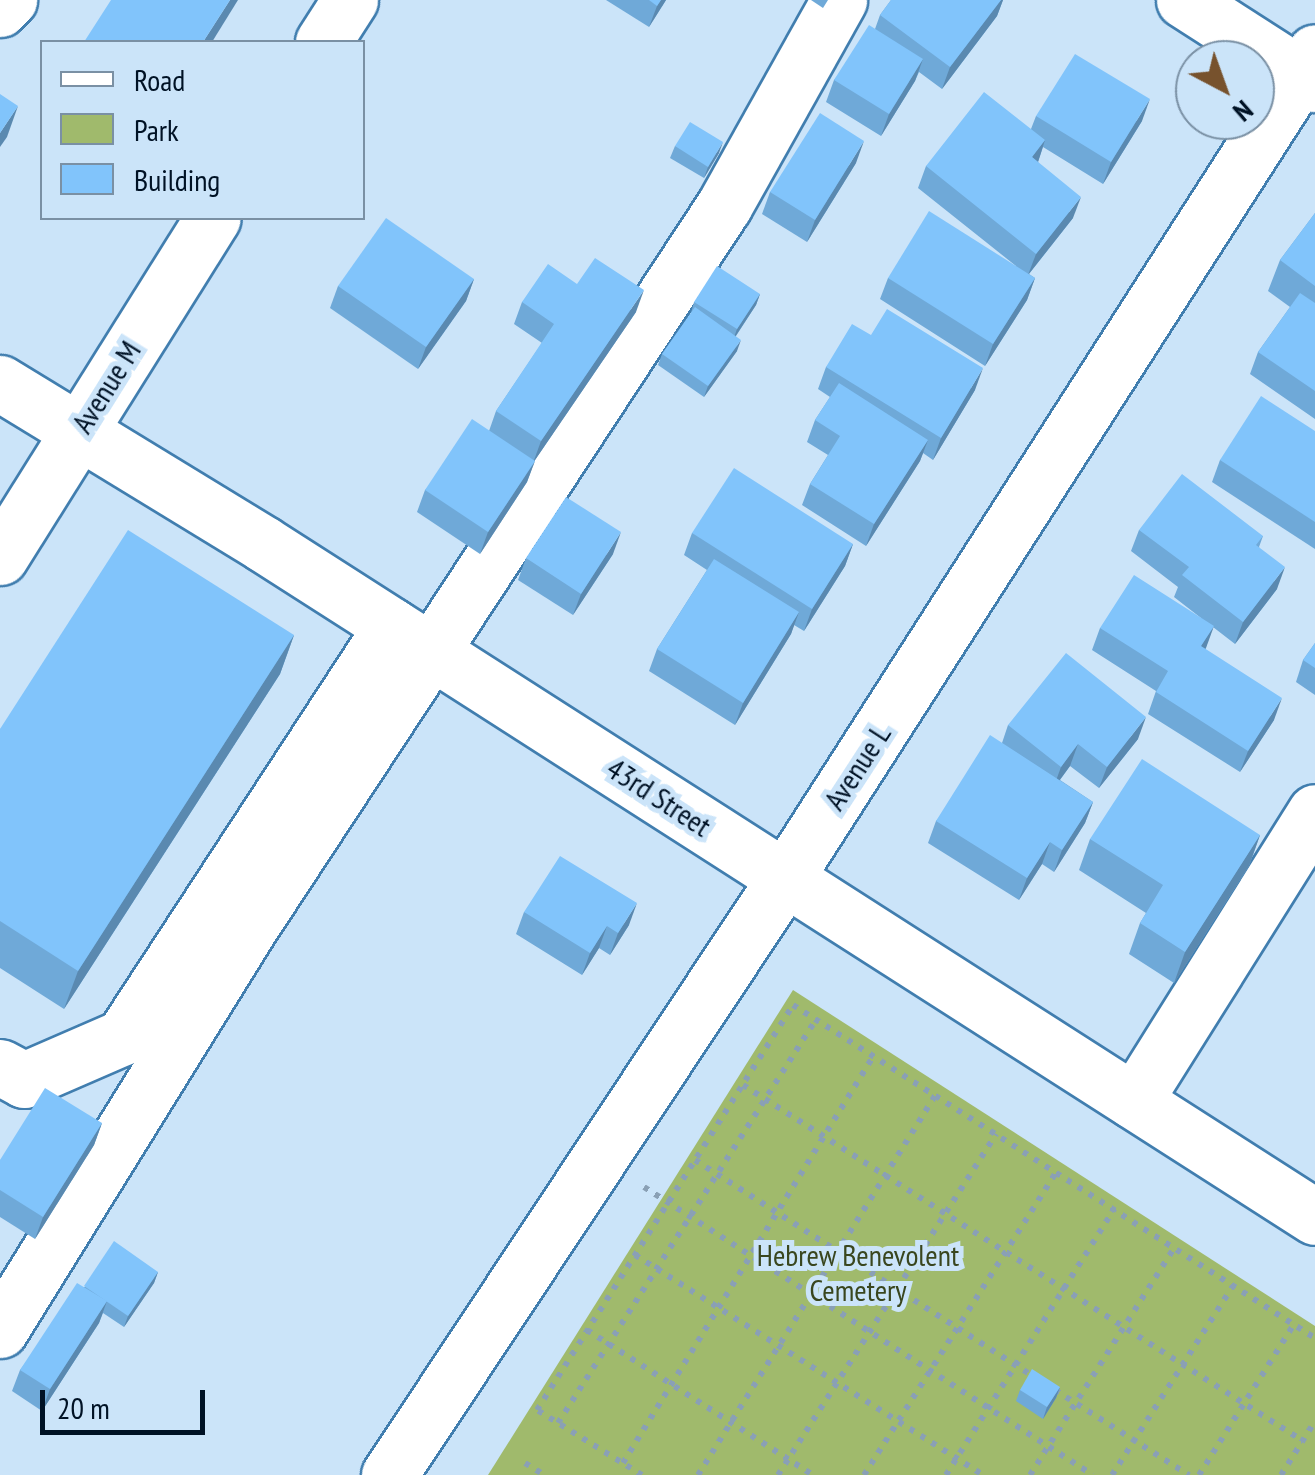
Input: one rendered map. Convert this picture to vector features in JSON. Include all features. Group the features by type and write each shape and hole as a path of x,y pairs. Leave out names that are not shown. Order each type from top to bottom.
{"street":[{"path":"0,8 9,0"},
{"path":"324,40 350,0"},
{"path":"0,1067 24,1080 123,1037 724,206 839,0"},
{"path":"1184,0 1310,70"},
{"name":"Avenue L","path":"388,1475 785,878 1310,70"},
{"name":"Avenue M","path":"0,556 212,220"},
{"name":"43rd Street","path":"0,384 413,640 1315,1216"},
{"path":"0,1330 246,934 413,640"},
{"path":"1134,1101 1315,812"}],"path":[{"path":"642,1475 537,1410 793,1005 1315,1338"},
{"path":"558,1423 816,1020"},
{"path":"623,1463 874,1056"},
{"path":"743,1085 1302,1441"},
{"path":"698,1475 935,1095"},
{"path":"778,1475 996,1134"},
{"path":"599,1158 1093,1475"},
{"path":"695,1160 1189,1475"},
{"path":"864,1475 1056,1172"},
{"path":"946,1475 1114,1209"},
{"path":"1030,1475 1174,1248"},
{"path":"635,1255 983,1475"},
{"path":"1112,1475 1233,1286"},
{"path":"1199,1475 1294,1324"},
{"path":"587,1330 812,1475"},
{"path":"1281,1475 1315,1421"},
{"path":"525,1462 544,1475"}],"green space":[{"name":"Hebrew Benevolent Cemetery","path":"793,990 1315,1326 1315,1475 488,1475"}],"building":[{"path":"111,0 230,0 204,40 85,40"},
{"path":"891,0 1001,0 950,67 880,15"},
{"path":"869,25 923,59 889,114 834,80"},
{"path":"1075,54 1150,99 1111,162 1036,116"},
{"path":"984,92 1045,140 1032,157 1081,197 1036,254 926,166"},
{"path":"0,94 18,106 0,133"},
{"path":"820,113 864,141 815,220 770,192"},
{"path":"690,122 723,142 708,167 675,146"},
{"path":"929,211 1035,278 993,344 888,278"},
{"path":"1315,213 1315,286 1280,260"},
{"path":"386,218 474,279 426,347 338,286"},
{"path":"595,258 644,290 541,441 496,411 554,324 522,302 548,264 577,284"},
{"path":"717,266 760,294 737,329 694,302"},
{"path":"1300,293 1315,303 1315,391 1258,352"},
{"path":"695,307 741,340 708,386 662,354"},
{"path":"887,309 983,368 941,438 826,367 852,324 871,335"},
{"path":"839,383 928,440 874,524 810,484 840,436 815,420"},
{"path":"1261,396 1315,431 1315,522 1220,460"},
{"path":"472,419 535,461 488,532 425,490"},
{"path":"734,468 853,544 812,609 692,533"},
{"path":"1182,474 1263,536 1256,545 1285,567 1243,622 1182,575 1189,567 1139,530"},
{"path":"566,497 621,532 581,594 526,558"},
{"path":"128,530 294,635 78,971 0,921 0,729"},
{"path":"714,559 799,612 743,703 657,649"},
{"path":"1134,575 1214,626 1201,646 1282,698 1248,751 1156,692 1168,671 1100,628"},
{"path":"1315,643 1315,668 1303,660"},
{"path":"1066,653 1146,717 1107,767 1078,744 1061,767 1008,725"},
{"path":"990,735 1093,802 1062,850 1050,842 1027,878 936,821"},
{"path":"1142,759 1260,835 1185,952 1140,923 1163,885 1090,839"},
{"path":"560,856 637,903 618,933 607,926 590,953 524,912"},
{"path":"45,1088 102,1123 43,1217 0,1190 0,1160"},
{"path":"114,1241 158,1272 128,1316 84,1286"},
{"path":"77,1283 107,1301 50,1389 20,1370"},
{"path":"1032,1369 1060,1387 1047,1407 1020,1390"}]}
